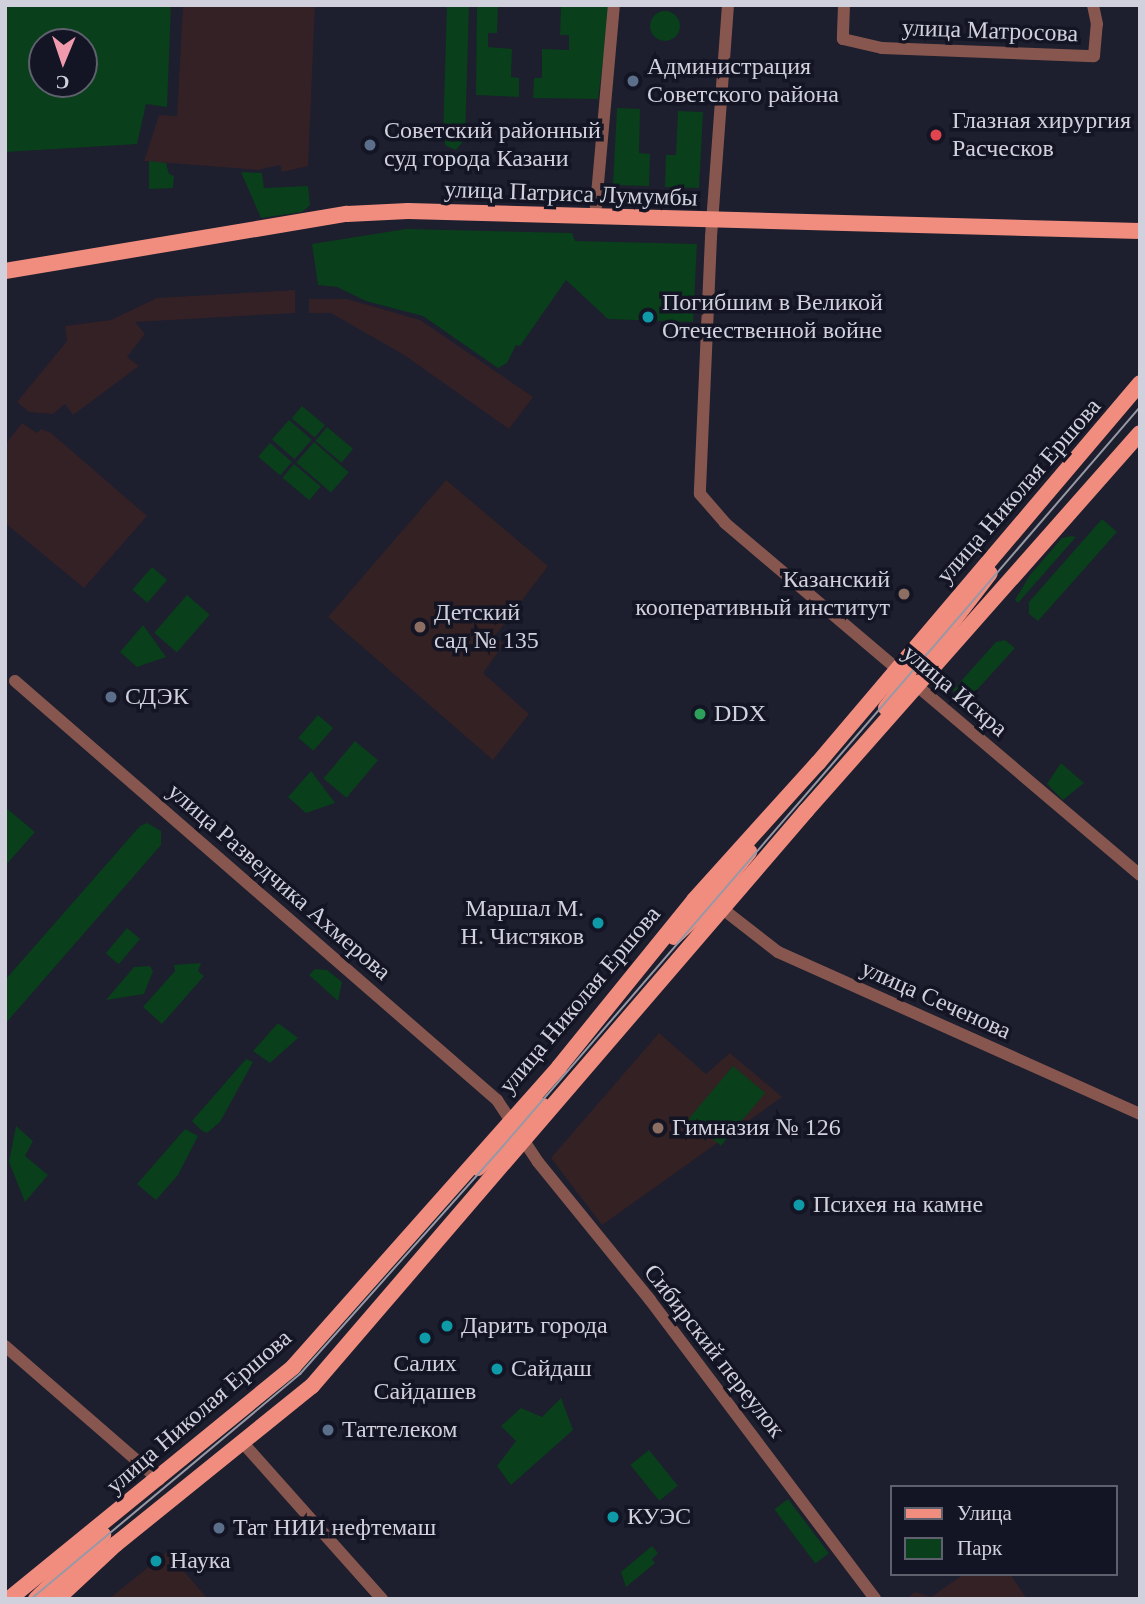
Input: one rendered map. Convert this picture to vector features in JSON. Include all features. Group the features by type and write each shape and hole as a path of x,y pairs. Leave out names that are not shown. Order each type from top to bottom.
{"main road":[{"name":"улица Патриса Лумумбы","path":"5,271 347,214 408,211 1140,232"},
{"name":"улица Николая Ершова","path":"621,1029 806,811 1033,511 1140,383"},
{"name":"улица Николая Ершова","path":"43,1598 116,1544 312,1386 449,1228 559,1067 635,974 704,909 818,763 908,678 980,616 1140,433"},
{"path":"517,1131 621,1029 709,912 806,811"},
{"name":"улица Николая Ершова","path":"9,1599 159,1480 293,1367 449,1190 517,1131"},
{"path":"43,1598 159,1480"}],"street":[{"path":"595,217 614,5"},
{"path":"712,221 728,5"},
{"name":"улица Матросова","path":"844,5 843,39 926,52 1094,57 1097,23 1093,5"},
{"name":"улица Искра","path":"712,221 700,494 725,523 1140,875"},
{"name":"улица Разведчика Ахмерова","path":"15,681 479,1083 517,1131"},
{"name":"улица Сеченова","path":"724,910 778,952 1140,1114"},
{"name":"Сибирский переулок","path":"517,1131 875,1599"},
{"path":"5,1346 159,1480"},
{"path":"243,1443 382,1599"},
{"path":"32,1579 43,1598"}],"shaded area":[{"path":"183,5 315,5 308,166 282,172 280,165 258,170 144,161 159,115 177,116"},
{"path":"295,290 295,313 135,322 145,334 127,357 139,366 73,415 65,404 53,414 29,412 17,402 67,341 65,326 111,320 157,298"},
{"path":"309,299 347,299 420,320 533,397 509,429 404,355 331,313 309,313"},
{"path":"22,423 37,433 41,429 51,433 147,516 84,588 5,523 5,445"},
{"name":"Детский сад № 135","path":"446,480 548,566 495,636 504,644 483,673 529,714 493,760 328,617"},
{"name":"Гимназия № 126","path":"659,1033 706,1074 730,1053 782,1097 602,1225 551,1158"},
{"path":"167,1552 208,1599 109,1599"},
{"path":"961,1576 1011,1576 1027,1599 907,1599 915,1592 931,1597"}],"green space":[{"path":"5,5 171,5 167,107 146,104 137,144 5,152"},
{"path":"447,5 469,5 465,139 456,150 446,146 443,138"},
{"path":"477,5 498,5 497,33 488,33 488,47 512,49 511,77 519,78 519,97 476,95"},
{"path":"561,5 610,5 598,99 533,98 534,78 542,78 542,49 569,50 569,35 560,35"},
{"path":"665,11 676,15 680,26 676,37 665,41 654,37 650,26 654,15"},
{"path":"667,89 703,90 702,104 667,103"},
{"path":"617,108 640,109 639,153 650,154 649,186 613,185"},
{"path":"678,111 703,112 699,188 665,187 666,155 676,155"},
{"path":"149,161 166,163 169,174 174,176 173,188 149,189"},
{"path":"241,172 262,173 264,188 308,186 310,205 302,212 261,218"},
{"path":"406,229 572,233 575,241 697,244 693,322 608,319 566,280 520,346 516,345 507,363 498,368 423,316 366,301 337,287 318,285 312,244"},
{"path":"302,406 325,425 315,438 292,418"},
{"path":"289,420 312,440 295,459 272,440"},
{"path":"327,427 353,449 341,463 315,441"},
{"path":"314,442 349,472 331,493 296,462"},
{"path":"270,443 292,462 280,476 258,457"},
{"path":"294,464 321,486 309,500 282,478"},
{"path":"1102,519 1117,532 1038,621 1029,614 1029,602"},
{"path":"1076,537 1018,603 1015,600 1030,575 1062,538"},
{"path":"152,567 167,580 147,603 132,590"},
{"path":"187,595 210,615 177,652 154,633"},
{"path":"143,625 166,657 137,667 120,652"},
{"path":"1005,640 1015,648 966,702 953,690 996,642"},
{"path":"318,715 333,728 313,751 298,738"},
{"path":"355,741 378,760 346,798 324,779"},
{"path":"1061,763 1084,783 1063,800 1047,784"},
{"path":"311,771 335,803 306,813 288,797"},
{"path":"5,807 35,832 5,866"},
{"path":"147,823 161,831 161,845 5,1024 5,980 140,826"},
{"path":"127,928 140,939 119,964 106,953"},
{"path":"201,963 198,971 204,976 162,1024 143,1007 175,971 174,965"},
{"path":"150,966 153,971 144,994 106,1000 134,967"},
{"path":"315,969 327,970 342,982 338,1001 309,975"},
{"path":"278,1023 298,1038 270,1063 253,1051"},
{"path":"246,1059 253,1062 220,1122 207,1133 201,1130 192,1121"},
{"path":"733,1066 765,1093 721,1146 689,1119"},
{"path":"16,1126 33,1141 25,1156 48,1175 25,1202 9,1162"},
{"path":"185,1129 198,1136 178,1175 156,1200 137,1184"},
{"path":"561,1398 573,1430 511,1485 497,1466 516,1441 501,1426 521,1408 542,1417"},
{"path":"649,1450 678,1486 659,1501 630,1465"},
{"path":"788,1499 829,1553 815,1564 774,1509"},
{"path":"652,1546 658,1553 652,1559 655,1563 626,1587 621,1572"}],"tram line":[{"path":"31,1599 300,1374 497,1153 1140,407"}],"place":[{"name":"Администрация Советского района","path":"633,81"},
{"name":"Глазная хирургия Расческов","path":"936,135"},
{"name":"Советский районный суд города Казани","path":"370,145"},
{"name":"Погибшим в Великой Отечественной войне","path":"648,317"},
{"name":"Казанский кооперативный институт","path":"904,594"},
{"name":"Детский сад № 135","path":"420,627"},
{"name":"СДЭК","path":"111,697"},
{"name":"DDX","path":"700,714"},
{"name":"Маршал М. Н. Чистяков","path":"598,923"},
{"name":"Гимназия № 126","path":"658,1128"},
{"name":"Психея на камне","path":"799,1205"},
{"name":"Дарить города","path":"447,1326"},
{"name":"Салих Сайдашев","path":"425,1338"},
{"name":"Сайдаш","path":"497,1369"},
{"name":"Таттелеком","path":"328,1430"},
{"name":"КУЭС","path":"613,1517"},
{"name":"Тат НИИ нефтемаш","path":"219,1528"},
{"name":"Наука","path":"156,1561"}]}
